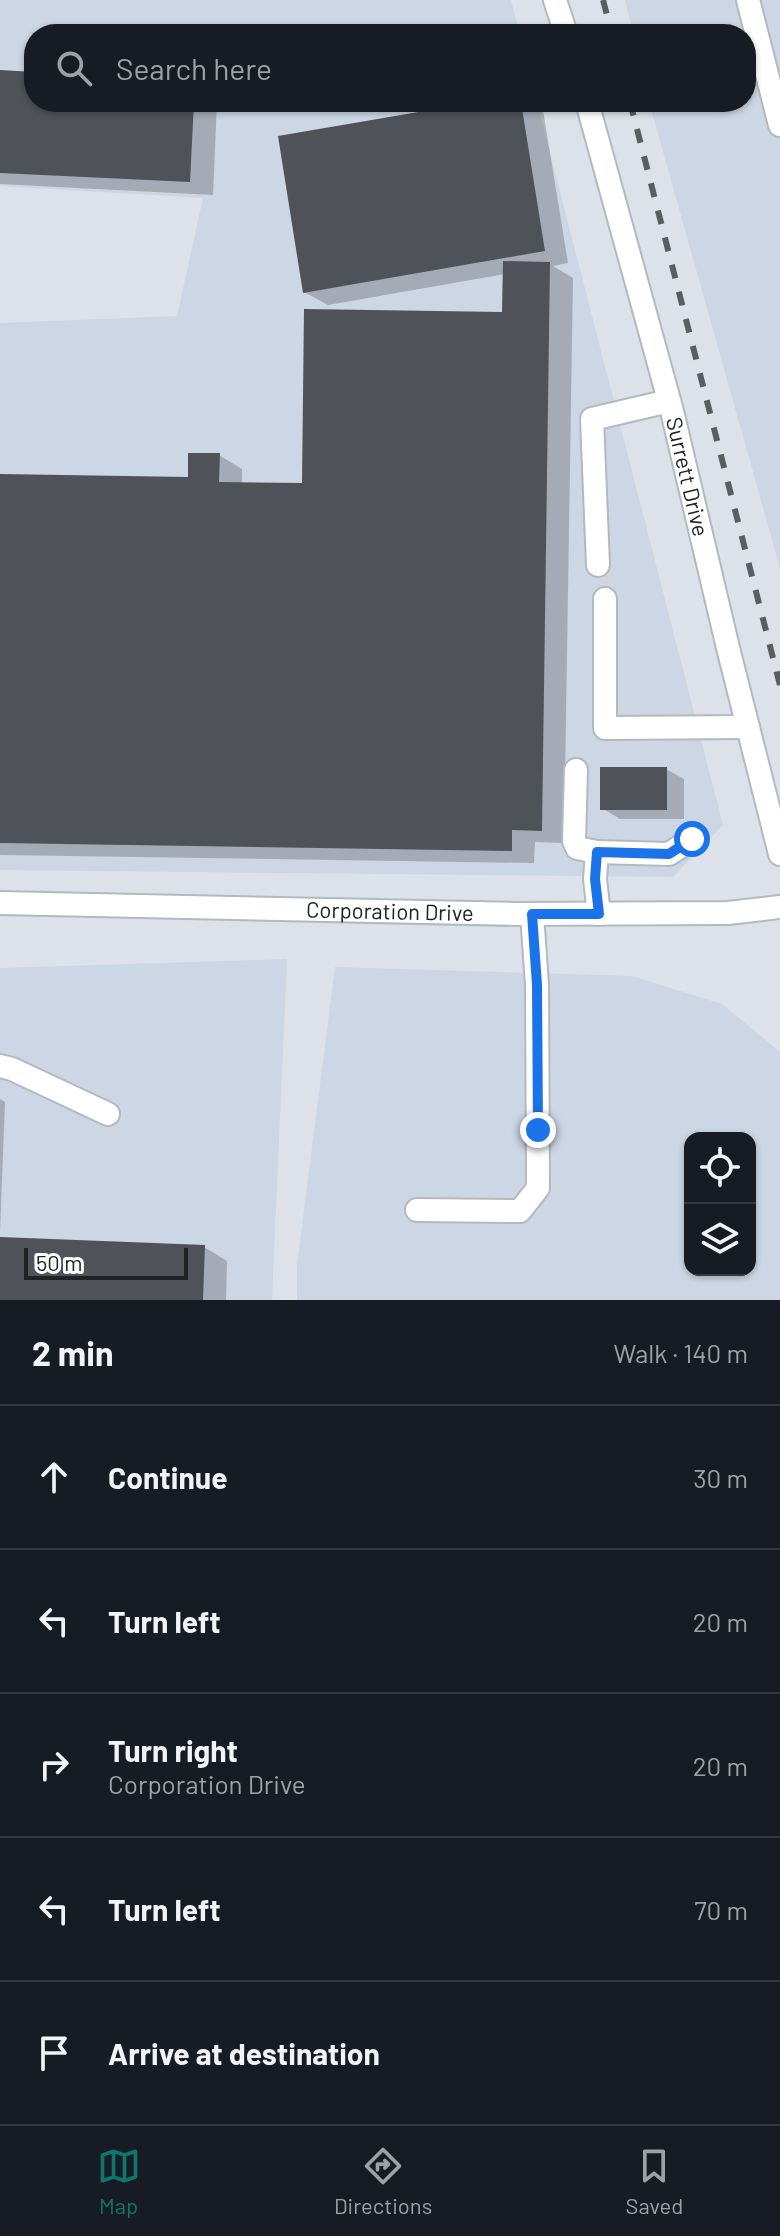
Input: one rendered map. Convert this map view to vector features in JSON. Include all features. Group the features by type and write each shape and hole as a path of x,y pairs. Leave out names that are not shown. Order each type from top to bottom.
{"street":[{"path":"555,0 563,24"},
{"path":"748,0 754,24"},
{"path":"756,31 780,125"},
{"name":"Surrett Drive","path":"590,112 669,401 780,854"},
{"path":"598,565 592,419 669,401"},
{"path":"605,599 605,728 748,727"},
{"path":"576,770 574,841 577,848 597,852 669,854 692,839"},
{"path":"597,852 595,879 599,914"},
{"name":"Corporation Drive","path":"0,903 532,914 728,913 780,907"},
{"path":"417,1210 520,1211 538,1188 537,985 532,914"},
{"path":"0,1066 108,1114"}],"shaded area":[{"path":"0,0 511,0 517,24 24,24 24,112 540,112 723,825 673,877 0,870 0,323 177,316 203,198 0,186"},
{"path":"625,0 780,0 780,568 652,112 756,112 756,24 631,24"},
{"path":"287,959 272,1300 0,1300 0,968"},
{"path":"335,967 632,976 722,1004 780,1052 780,1300 297,1300 297,1265"}],"building":[{"path":"0,70 24,71 24,112 194,112 190,182 0,173"},
{"path":"418,112 523,112 545,251 303,293 278,136"},
{"path":"503,261 550,262 542,831 512,830 512,851 0,843 0,474 188,477 188,453 220,453 219,482 302,483 304,309 502,312"},
{"path":"600,767 667,767 667,810 600,810"},
{"path":"0,1237 205,1245 203,1300 0,1300"}],"railway":[{"path":"603,0 609,24"},
{"path":"633,112 780,685"}],"route":[{"path":"538,1130 537,985 532,914 599,914 595,879 597,852 669,854 692,839"}]}
